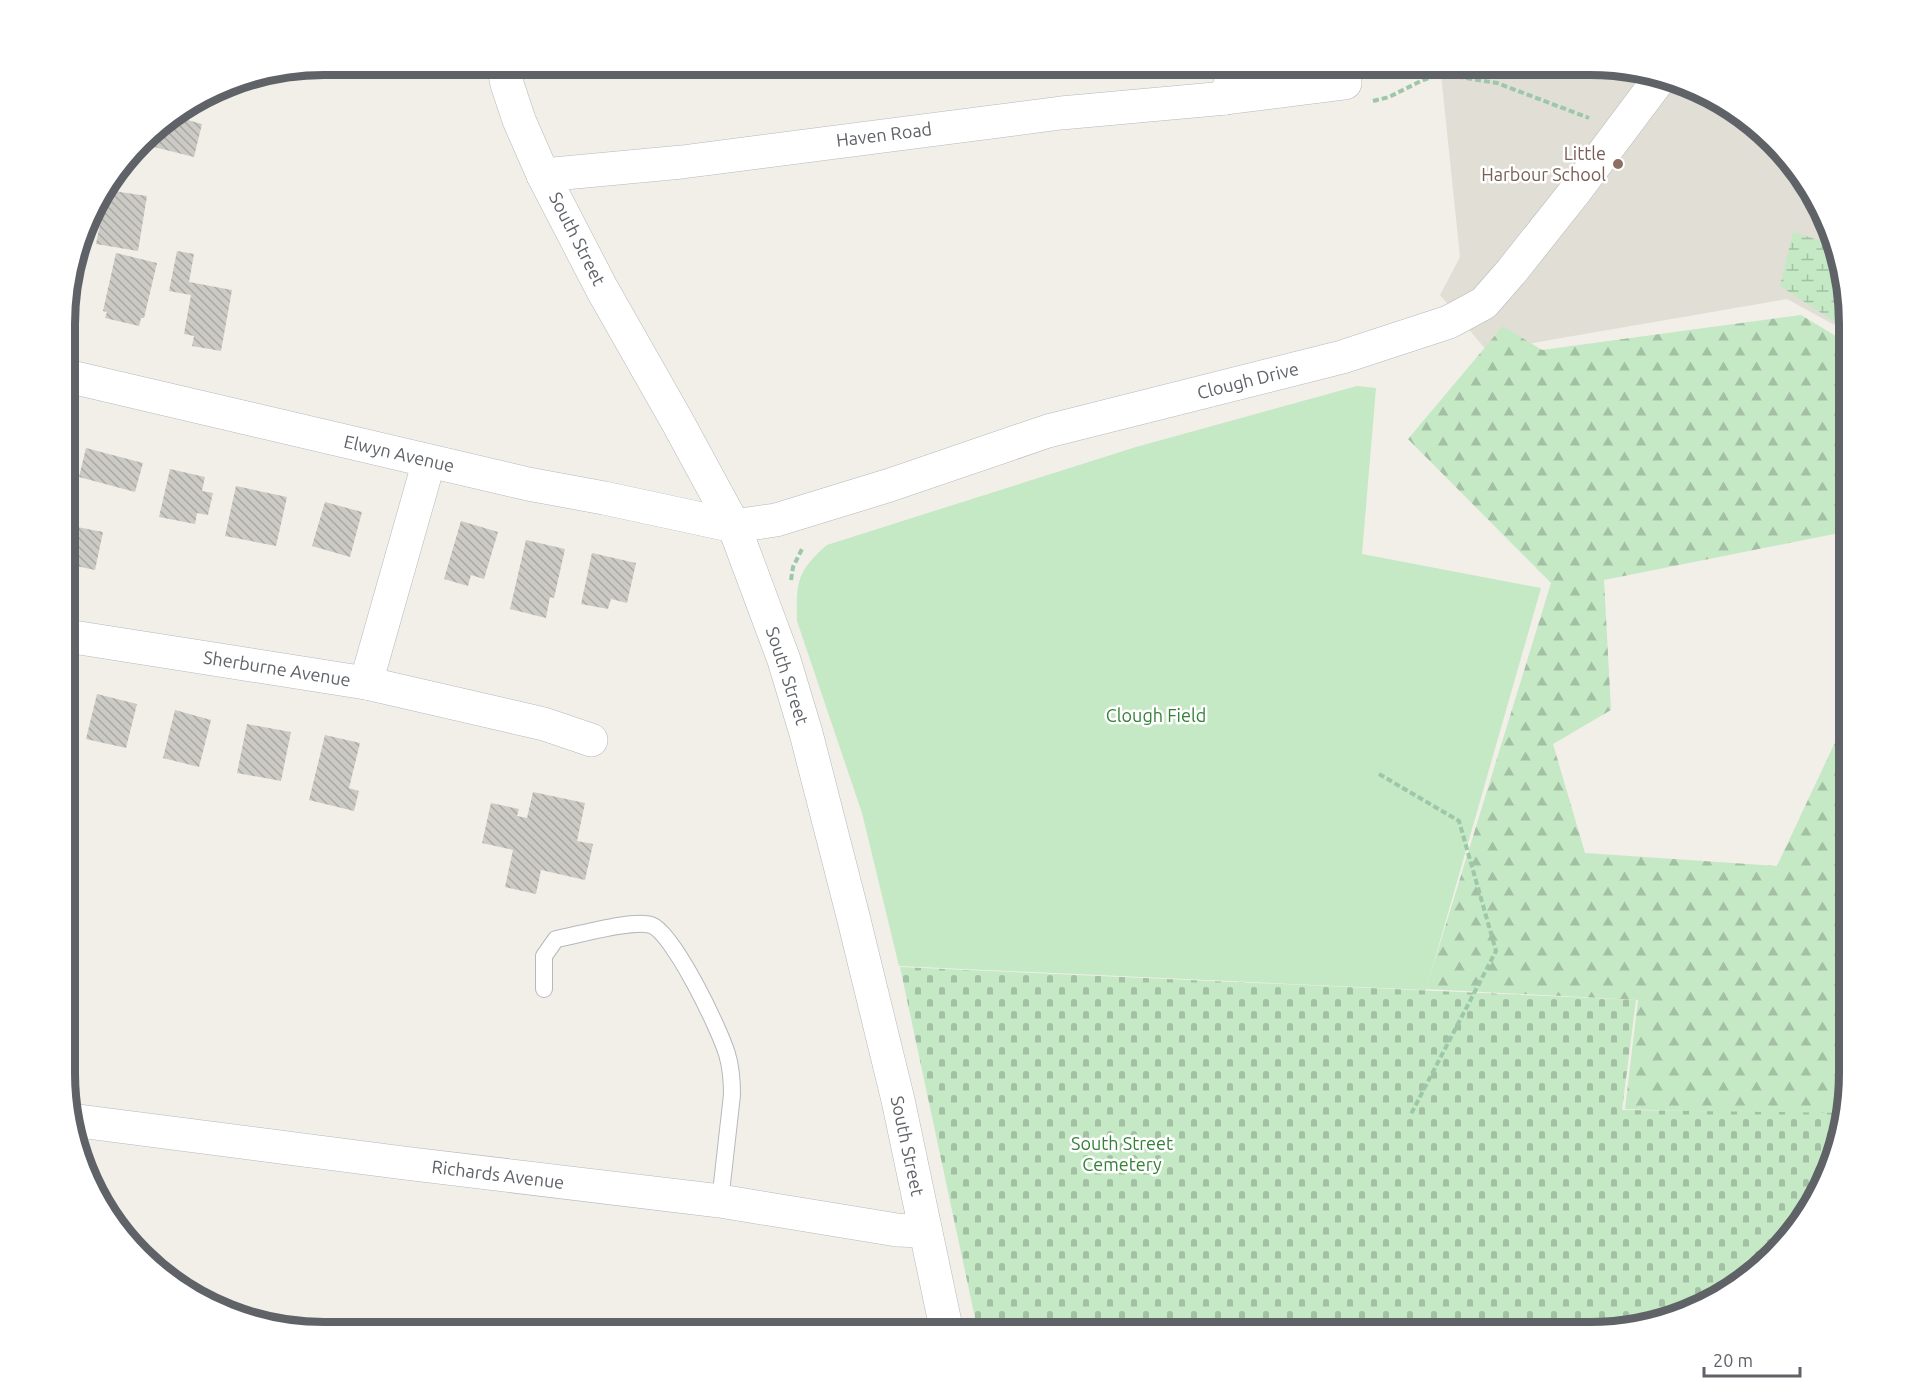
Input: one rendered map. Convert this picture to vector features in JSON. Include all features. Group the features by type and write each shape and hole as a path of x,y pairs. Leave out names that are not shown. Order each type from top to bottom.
{"street":[{"name":"South Street","path":"505,75 519,120 543,175 602,289 734,526 784,660 806,733 853,916 895,1089 945,1322"},
{"path":"1226,98 1232,75"},
{"name":"Clough Drive","path":"734,526 776,520 890,485 1048,430 1342,357 1449,322 1484,303 1511,272 1656,84"},
{"name":"Haven Road","path":"543,175 682,162 1061,114 1226,98 1356,93"},
{"name":"Elwyn Avenue","path":"75,378 528,484 734,526"},
{"name":"Sherburne Avenue","path":"75,637 366,683 429,461"},
{"path":"366,683 544,724 591,740"},
{"name":"Richards Avenue","path":"80,1121 416,1165 720,1201 897,1230 925,1231"}],"lane":[{"path":"544,989 544,956 556,939 638,923 652,925 660,930 670,942 706,1006 727,1053 732,1095 720,1201"}],"path":[{"path":"1356,93 1389,98 1423,80 1438,75"},
{"path":"1447,75 1497,83 1593,119"},
{"path":"1378,774 1459,821 1496,951 1411,1114"}],"shaded area":[{"name":"Little Harbour School","path":"1441,75 1622,77 1670,88 1714,108 1754,137 1777,160 1806,200 1826,244 1837,292 1839,328 1787,299 1487,351 1440,295 1460,257"}],"green space":[{"path":"1793,232 1825,242 1837,292 1839,324 1780,286"},
{"path":"1801,315 1839,338 1839,533 1604,580 1611,710 1553,744 1585,853 1777,866 1839,735 1839,1073 1835,1116 1625,1109 1638,1000 1426,989 1551,583 1408,439 1503,326 1542,350"},
{"name":"Clough Field","path":"1357,386 1376,388 1362,554 1541,588 1426,990 899,966 862,813 797,621 798,587 800,578 810,562 827,545 1136,447"},
{"name":"South Street Cemetery","path":"900,967 1636,1000 1622,1110 1836,1113 1826,1153 1813,1183 1797,1211 1777,1237 1754,1260 1714,1289 1654,1314 1622,1320 1590,1322 976,1322"}],"building":[{"path":"184,119 202,124 194,157 150,146"},
{"path":"114,191 147,196 138,251 96,244 103,210"},
{"path":"177,251 194,254 189,282 232,290 221,351 192,346 194,336 184,334 191,295 169,291"},
{"path":"116,253 157,263 144,318 141,318 139,326 105,318 107,312 103,311"},
{"path":"86,448 143,463 135,492 79,477"},
{"path":"170,469 205,477 202,491 213,493 208,515 197,513 195,524 159,517"},
{"path":"236,486 287,497 276,546 225,536"},
{"path":"325,502 362,512 350,557 312,546"},
{"path":"461,521 498,532 484,579 471,575 468,586 444,579"},
{"path":"75,527 103,532 95,570 75,566"},
{"path":"526,540 565,549 554,598 550,597 546,618 510,609"},
{"path":"592,553 636,563 627,603 611,599 608,609 581,604"},
{"path":"97,694 137,704 126,748 86,739"},
{"path":"175,710 211,720 199,767 163,758"},
{"path":"247,724 291,732 281,781 237,773"},
{"path":"325,735 360,743 349,788 359,791 354,811 309,800"},
{"path":"533,792 585,803 577,841 593,844 585,880 541,870 536,894 505,887 513,850 482,843 491,803 519,809 517,816 527,818"}],"place":[{"name":"Little Harbour School","path":"1618,164"}]}
